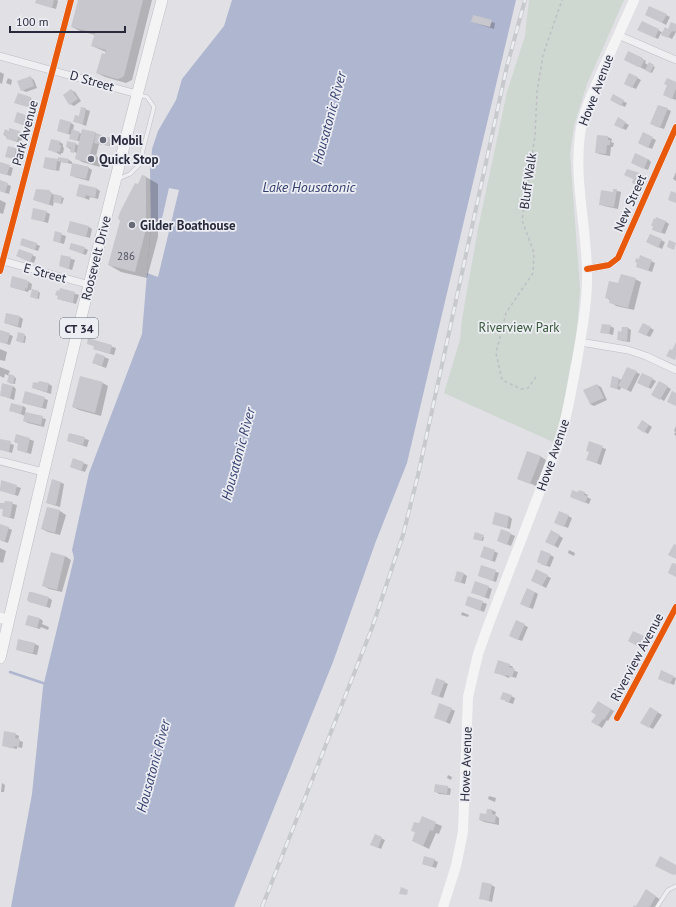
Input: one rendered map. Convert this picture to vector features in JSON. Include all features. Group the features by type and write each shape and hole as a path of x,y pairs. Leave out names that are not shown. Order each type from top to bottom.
{"main road":[{"name":"Roosevelt Drive","path":"0,658 4,619 43,472 137,94 162,0"},
{"name":"Howe Avenue","path":"443,907 456,866 463,832 468,697 472,678 488,626 560,440 568,412 586,307 587,269 579,186 580,134 589,102 634,0"}],"street":[{"name":"Park Avenue","path":"0,271 1,261 71,0"},
{"path":"618,35 676,60"},
{"name":"D Street","path":"0,56 137,94"},
{"name":"New Street","path":"587,269 609,265 618,258 676,127"},
{"name":"E Street","path":"1,261 90,285"},
{"path":"580,342 628,350 646,356 676,370"},
{"path":"0,461 43,472"},
{"name":"Riverview Avenue","path":"617,718 676,607"}],"lane":[{"path":"116,180 130,174 139,165 154,107 147,97 137,94"},
{"path":"657,907 668,890 676,886"}],"green space":[{"name":"Riverview Park","path":"529,0 624,0 587,84 574,126 570,154 580,289 576,343 561,418 553,442 444,393 460,340 462,319 478,229 507,92 525,36"}],"water":[{"name":"Lake Housatonic","path":"232,0 516,0 407,463 376,541 333,662 234,907 11,907 32,794 43,687 74,558 72,550 89,473 142,334 151,225 150,168 152,149 158,131 176,100 182,79 224,26"}],"pier":[{"path":"169,188 179,190 158,277 147,273 151,225 160,227"}],"building":[{"path":"36,0 54,0 52,8 35,3"},
{"path":"78,0 143,0 124,76 121,78 117,79 96,73 102,53 105,54 106,50 91,46 95,33 71,27"},
{"path":"649,6 667,14 662,23 645,15"},
{"path":"473,15 492,20 490,27 471,22"},
{"path":"642,21 659,29 655,38 637,30"},
{"path":"671,22 676,24 675,32 672,31 668,38 661,35 665,27 668,29"},
{"path":"628,51 643,58 642,60 644,61 641,67 624,60"},
{"path":"649,62 654,65 650,73 645,70"},
{"path":"629,73 638,77 632,88 624,84"},
{"path":"31,76 34,86 21,91 17,81"},
{"path":"667,78 676,82 676,89 672,99 663,95 667,85 664,84"},
{"path":"71,89 78,99 69,105 63,95"},
{"path":"18,93 31,97 28,107 14,103"},
{"path":"613,94 624,100 621,106 610,100"},
{"path":"658,105 668,108 660,128 650,124"},
{"path":"81,107 86,108 83,124 73,122 75,115 79,116"},
{"path":"17,112 26,115 23,125 14,122"},
{"path":"618,117 626,122 622,129 614,125"},
{"path":"60,119 71,122 68,134 57,131"},
{"path":"9,128 20,131 17,141 6,139 7,136 3,135 5,129 9,131"},
{"path":"72,129 80,132 77,141 69,139"},
{"path":"82,129 96,132 90,154 97,155 94,164 75,159"},
{"path":"643,132 653,137 648,148 638,143"},
{"name":"Mobil","path":"96,134 111,138 109,146 94,143"},
{"path":"597,135 608,136 608,140 610,140 610,145 607,145 606,154 595,153"},
{"path":"51,139 60,141 60,152 58,151 57,153 48,150"},
{"path":"67,141 76,143 74,153 70,152 71,148 66,147"},
{"path":"8,146 16,148 14,159 5,157"},
{"path":"635,153 648,159 644,169 631,163"},
{"path":"45,157 69,159 68,163 57,161 56,170 43,168"},
{"path":"0,162 10,165 7,175 0,173"},
{"path":"72,163 89,167 86,179 70,176"},
{"path":"627,169 643,174 638,185 632,183 633,179 624,175"},
{"name":"Gilder Boathouse","path":"142,175 146,176 146,229 135,272 108,265 120,221 118,218 120,212 135,183 138,184"},
{"path":"0,180 8,183 5,193 0,191"},
{"path":"79,184 97,188 95,198 86,195 85,198 76,196"},
{"path":"36,189 50,190 49,192 52,193 49,205 33,200"},
{"path":"613,189 617,189 614,207 599,205 601,190 613,192"},
{"path":"671,191 676,193 676,203 668,200"},
{"path":"54,194 62,196 61,204 53,202"},
{"path":"33,208 47,211 44,222 31,219"},
{"path":"656,217 666,221 661,233 652,230 653,226 651,226 654,218 656,219"},
{"path":"70,221 89,226 86,237 67,232"},
{"path":"55,231 62,233 60,243 53,241"},
{"path":"650,234 662,239 658,248 646,242"},
{"path":"22,238 37,243 35,250 20,245"},
{"path":"669,240 676,243 674,250 667,247"},
{"path":"71,243 85,247 83,254 69,249"},
{"path":"19,249 33,254 30,262 16,256"},
{"path":"61,255 71,257 69,269 59,266"},
{"path":"640,255 652,260 648,271 636,267 636,258 639,259"},
{"path":"621,274 636,278 628,308 609,303 610,299 605,298 609,281 618,283"},
{"path":"12,276 29,281 25,291 10,287"},
{"path":"60,288 75,292 73,303 57,299 58,296 55,295 57,290 59,291"},
{"path":"32,289 39,291 37,299 30,297"},
{"path":"6,313 20,316 18,326 4,323"},
{"path":"643,323 651,327 646,336 638,332"},
{"path":"602,324 611,325 609,334 600,333"},
{"path":"622,327 628,327 627,341 617,340 618,331 621,332"},
{"path":"0,330 10,333 7,344 0,342"},
{"path":"18,332 25,334 23,343 16,341"},
{"path":"88,338 112,345 110,354 93,349 94,346 87,344"},
{"path":"676,342 675,360 666,356 670,349 672,350"},
{"path":"96,353 105,356 102,366 92,363"},
{"path":"627,367 637,371 627,390 618,386"},
{"path":"642,373 653,378 648,388 637,383"},
{"path":"9,374 15,376 13,384 7,382"},
{"path":"80,376 103,382 95,413 72,407"},
{"path":"612,376 619,378 617,389 610,387"},
{"path":"39,381 49,383 47,392 32,388 33,382 38,383"},
{"path":"659,381 668,386 660,400 651,395"},
{"path":"2,383 13,386 10,398 0,396"},
{"path":"597,384 604,398 590,404 583,390"},
{"path":"25,391 45,397 42,408 22,403"},
{"path":"672,391 676,393 676,406 667,402"},
{"path":"11,403 23,406 21,414 9,411"},
{"path":"25,412 43,416 41,425 23,421"},
{"path":"642,420 649,425 644,433 637,428"},
{"path":"69,433 85,437 83,445 67,441"},
{"path":"16,434 30,438 27,453 17,450 18,443 14,442"},
{"path":"0,439 11,441 9,452 0,450"},
{"path":"589,441 603,446 597,463 586,460 589,452 586,451"},
{"path":"527,451 541,456 530,484 517,479"},
{"path":"73,458 84,462 81,471 70,467"},
{"path":"52,479 61,482 56,505 46,503"},
{"path":"1,480 17,485 15,495 0,491"},
{"path":"572,490 585,492 584,495 588,496 585,503 570,497"},
{"path":"5,501 13,502 10,518 2,516 3,509 0,509 0,503 4,503"},
{"path":"47,507 60,510 55,533 41,529"},
{"path":"559,511 569,515 564,527 554,523"},
{"path":"495,512 509,516 507,528 492,524"},
{"path":"0,524 9,527 5,541 0,540"},
{"path":"501,529 511,533 507,545 497,541"},
{"path":"551,530 560,535 554,546 545,542"},
{"path":"475,532 484,535 481,541 473,539"},
{"path":"674,544 676,545 676,559 668,555"},
{"path":"484,546 495,550 492,561 480,557"},
{"path":"541,550 551,554 546,566 537,562"},
{"path":"51,552 65,556 57,590 42,586"},
{"path":"672,563 676,564 676,577 668,573"},
{"path":"481,565 496,570 493,581 478,576"},
{"path":"536,569 548,575 542,586 531,581"},
{"path":"457,571 464,573 461,583 454,581"},
{"path":"475,581 489,586 485,597 471,593"},
{"path":"527,588 535,592 529,608 520,604"},
{"path":"29,592 49,597 46,607 29,602 27,600"},
{"path":"468,596 483,601 480,611 465,605"},
{"path":"28,615 40,618 37,628 25,625"},
{"path":"516,620 525,624 518,640 509,636"},
{"path":"633,631 646,637 641,648 628,641"},
{"path":"18,639 35,643 33,653 16,650"},
{"path":"498,660 510,664 509,667 515,669 512,677 494,673"},
{"path":"661,670 674,676 670,684 658,679"},
{"path":"436,678 445,681 439,697 431,694"},
{"path":"503,692 512,695 509,702 500,699"},
{"path":"598,701 611,709 598,726 591,722 596,715 591,712"},
{"path":"439,703 452,708 446,722 434,718"},
{"path":"650,707 658,712 649,728 640,723"},
{"path":"4,731 16,733 15,738 20,739 19,747 14,746 13,748 2,746"},
{"path":"435,784 448,786 447,794 434,792"},
{"path":"487,809 492,809 492,814 496,815 495,823 479,820 480,813 486,814"},
{"path":"422,816 436,822 433,831 430,830 423,846 412,841 415,832 411,831 414,822 419,823"},
{"path":"375,834 382,837 378,848 370,845"},
{"path":"424,856 435,859 432,867 422,864"},
{"path":"660,856 676,865 676,875 655,866"},
{"path":"482,882 492,884 489,901 479,899"},
{"path":"401,887 408,890 407,895 399,894"},
{"path":"646,889 656,896 650,907 633,907 634,905 636,906"}],"waterway":[{"path":"10,672 46,684"}],"railway":[{"path":"262,907 372,628 403,535 418,475 507,66 525,0"}],"cycle path":[{"path":"0,271 71,0"},
{"path":"587,269 609,265 618,258 676,127"},
{"path":"617,718 676,607"}],"place":[{"name":"Mobil","path":"103,140"},
{"name":"Quick Stop","path":"91,159"},
{"name":"Gilder Boathouse","path":"132,225"}],"water label":[{"name":"Housatonic River","path":"329,118"},
{"name":"Housatonic River","path":"238,454"},
{"name":"Housatonic River","path":"153,766"}]}
